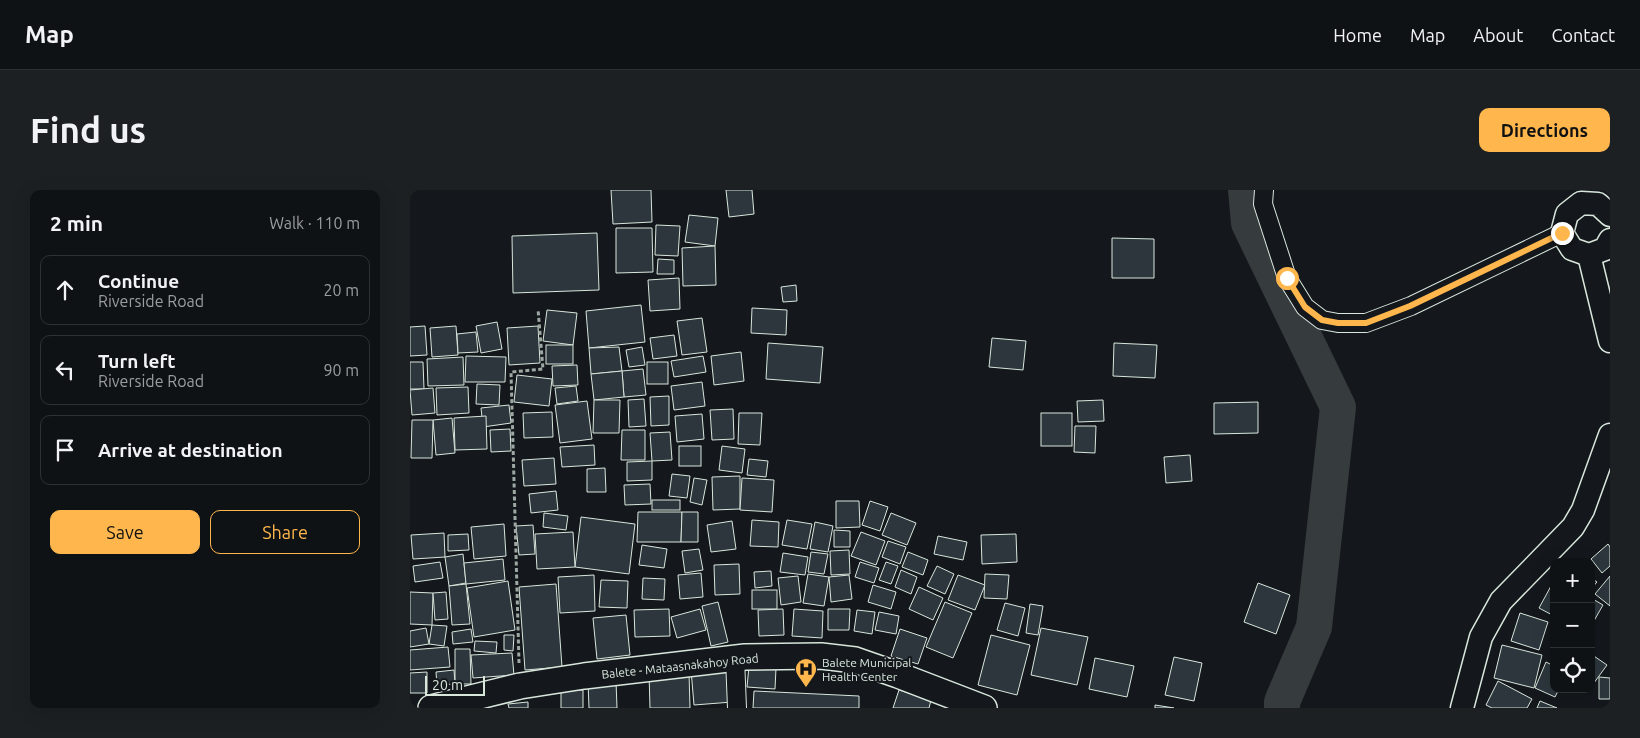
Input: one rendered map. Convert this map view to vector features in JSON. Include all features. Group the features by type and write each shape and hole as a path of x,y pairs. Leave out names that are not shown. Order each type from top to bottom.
{"main road":[{"name":"Balete - Mataasnakahoy Road","path":"431,708 520,686 584,676 735,658 821,656 856,660 984,708"}],"street":[{"path":"1264,190 1263,204 1287,278 1305,307 1322,320 1338,323 1366,323 1410,306 1562,233"},
{"path":"1610,215 1598,204 1579,197 1567,214 1562,233 1572,249 1589,255 1605,249 1610,240"},
{"path":"1589,255 1610,341"},
{"path":"1462,708 1482,637 1501,601 1573,527 1583,510 1610,435"},
{"path":"735,658 737,708"}],"path":[{"path":"520,686 511,372 543,369 538,309"}],"building":[{"path":"611,190 651,190 652,222 613,224"},
{"path":"726,190 752,190 754,214 729,217"},
{"path":"689,215 718,218 715,246 685,242"},
{"path":"656,225 680,226 678,256 655,255"},
{"path":"616,228 652,228 653,272 616,273"},
{"path":"597,233 599,290 513,293 512,236"},
{"path":"1112,238 1154,239 1154,278 1112,278"},
{"path":"715,246 716,285 683,286 682,248"},
{"path":"658,259 674,260 674,274 657,274"},
{"path":"679,278 680,309 650,311 648,280"},
{"path":"796,285 797,301 783,302 781,287"},
{"path":"641,305 645,342 589,348 586,311"},
{"path":"752,308 787,310 786,335 751,333"},
{"path":"547,310 577,313 573,345 543,341"},
{"path":"702,318 707,352 682,355 677,321"},
{"path":"497,322 502,349 481,353 476,326"},
{"path":"425,326 427,355 410,356 410,327"},
{"path":"456,326 458,355 432,357 430,328"},
{"path":"538,326 540,363 509,365 507,328"},
{"path":"476,332 478,352 458,353 457,334"},
{"path":"674,335 677,356 653,359 650,338"},
{"path":"992,338 1026,341 1023,370 989,367"},
{"path":"768,343 823,347 820,383 766,379"},
{"path":"1114,343 1157,345 1155,378 1113,376"},
{"path":"546,345 573,345 573,364 546,364"},
{"path":"619,347 622,371 591,374 589,348"},
{"path":"642,347 645,365 629,367 626,350"},
{"path":"741,352 744,381 714,385 711,356"},
{"path":"466,356 506,357 505,382 465,382"},
{"path":"703,356 706,372 674,377 671,361"},
{"path":"463,357 464,385 428,386 427,359"},
{"path":"410,362 423,362 424,389 410,389"},
{"path":"647,362 668,362 668,384 647,384"},
{"path":"577,365 578,385 553,386 552,366"},
{"path":"643,369 646,395 624,397 622,371"},
{"path":"622,371 624,397 594,400 591,374"},
{"path":"517,375 552,379 549,406 514,402"},
{"path":"702,382 705,406 674,410 671,386"},
{"path":"477,384 500,385 499,405 476,404"},
{"path":"576,386 578,401 557,404 555,388"},
{"path":"468,387 469,413 437,415 436,388"},
{"path":"433,388 435,413 412,415 410,390"},
{"path":"669,396 669,425 651,426 650,397"},
{"path":"644,399 646,426 629,427 628,400"},
{"path":"594,400 620,400 619,433 593,433"},
{"path":"1103,400 1104,421 1078,422 1077,401"},
{"path":"587,401 592,439 560,443 555,405"},
{"path":"1258,402 1258,433 1214,434 1214,403"},
{"path":"509,405 511,423 483,427 481,408"},
{"path":"733,409 734,439 712,440 710,410"},
{"path":"552,412 553,437 524,438 523,413"},
{"path":"739,413 762,413 760,445 738,444"},
{"path":"1041,413 1072,413 1072,446 1041,446"},
{"path":"702,414 704,439 677,442 675,416"},
{"path":"486,416 487,449 455,450 454,418"},
{"path":"452,418 455,453 436,455 433,420"},
{"path":"412,420 433,420 432,458 411,458"},
{"path":"1075,426 1096,426 1095,453 1074,452"},
{"path":"510,429 511,451 491,452 490,430"},
{"path":"622,430 645,430 645,460 621,460"},
{"path":"670,432 672,460 652,461 650,433"},
{"path":"594,445 595,465 562,467 560,447"},
{"path":"679,446 701,446 701,466 679,466"},
{"path":"722,446 745,449 742,473 719,470"},
{"path":"1190,455 1192,481 1166,483 1164,457"},
{"path":"554,458 556,484 524,486 522,460"},
{"path":"749,459 768,461 766,477 747,475"},
{"path":"652,461 652,480 627,481 627,462"},
{"path":"605,468 606,492 587,492 587,469"},
{"path":"672,474 690,476 687,498 669,496"},
{"path":"740,476 740,509 713,510 712,477"},
{"path":"694,478 707,480 702,505 690,502"},
{"path":"742,478 774,480 772,512 740,510"},
{"path":"650,484 651,504 625,505 624,485"},
{"path":"556,491 558,510 531,513 529,494"},
{"path":"652,500 680,500 680,510 652,510"},
{"path":"836,501 859,501 860,527 836,528"},
{"path":"870,501 888,507 880,531 862,525"},
{"path":"638,512 682,512 681,542 637,542"},
{"path":"682,512 698,512 698,542 681,542"},
{"path":"544,513 568,516 566,530 543,527"},
{"path":"891,513 916,523 907,545 882,535"},
{"path":"581,517 635,524 629,574 575,567"},
{"path":"752,520 779,522 778,547 750,546"},
{"path":"787,520 812,524 807,549 782,545"},
{"path":"732,521 736,549 711,552 707,525"},
{"path":"815,522 833,526 828,552 810,549"},
{"path":"504,524 506,556 474,559 471,527"},
{"path":"533,525 535,554 519,555 516,526"},
{"path":"834,530 850,531 850,547 834,547"},
{"path":"573,532 575,567 537,569 535,534"},
{"path":"861,532 885,541 876,565 851,556"},
{"path":"444,533 445,557 413,559 411,535"},
{"path":"468,534 469,550 448,551 448,535"},
{"path":"1016,534 1017,562 982,564 981,535"},
{"path":"938,536 967,542 963,560 934,554"},
{"path":"888,541 906,547 900,564 882,557"},
{"path":"1608,544 1610,547 1610,566 1602,573 1595,564 1595,558 1592,558"},
{"path":"642,545 667,549 664,568 639,565"},
{"path":"699,549 703,570 685,573 682,551"},
{"path":"849,550 850,574 831,575 830,551"},
{"path":"811,552 828,554 824,574 808,572"},
{"path":"908,552 928,560 923,575 902,567"},
{"path":"783,553 808,557 805,575 780,572"},
{"path":"463,554 466,583 449,586 445,557"},
{"path":"503,559 505,580 466,584 464,563"},
{"path":"440,562 443,578 415,582 413,566"},
{"path":"860,562 879,568 874,583 855,577"},
{"path":"886,562 898,566 891,584 879,580"},
{"path":"739,564 740,594 715,595 714,565"},
{"path":"937,566 954,574 945,594 927,586"},
{"path":"901,570 917,577 911,594 895,587"},
{"path":"771,571 772,586 755,588 754,572"},
{"path":"701,573 703,597 680,599 678,575"},
{"path":"808,574 829,577 824,606 803,603"},
{"path":"985,574 1009,575 1007,599 984,598"},
{"path":"594,575 595,611 560,613 558,577"},
{"path":"849,575 852,599 831,602 829,577"},
{"path":"958,575 985,585 975,610 948,600"},
{"path":"798,576 801,602 781,605 778,578"},
{"path":"1610,576 1610,606 1595,594"},
{"path":"643,578 665,579 664,600 642,599"},
{"path":"601,580 628,581 627,608 599,607"},
{"path":"508,581 515,630 474,637 467,588"},
{"path":"1258,583 1290,595 1276,634 1244,622"},
{"path":"466,584 470,624 452,625 449,586"},
{"path":"556,584 562,667 525,670 519,587"},
{"path":"873,585 896,592 891,609 868,602"},
{"path":"919,587 943,598 933,620 909,609"},
{"path":"1550,588 1550,614 1539,608"},
{"path":"752,590 777,590 777,609 752,609"},
{"path":"410,592 433,593 432,625 410,624"},
{"path":"446,592 448,619 435,620 433,593"},
{"path":"1595,600 1603,605 1595,619"},
{"path":"718,602 728,642 711,646 702,606"},
{"path":"945,602 972,613 953,658 926,647"},
{"path":"1005,603 1025,608 1018,636 997,630"},
{"path":"1030,604 1043,606 1038,635 1026,633"},
{"path":"669,609 670,636 635,637 634,610"},
{"path":"700,609 706,630 677,638 671,617"},
{"path":"783,609 784,635 759,636 758,610"},
{"path":"794,609 823,611 822,638 792,636"},
{"path":"828,609 850,609 849,630 828,630"},
{"path":"857,610 875,612 872,634 854,631"},
{"path":"879,612 899,616 896,634 875,630"},
{"path":"1520,613 1548,622 1539,650 1511,641"},
{"path":"626,615 630,655 597,659 593,618"},
{"path":"432,625 447,626 444,646 429,644"},
{"path":"426,628 429,644 410,647 410,631"},
{"path":"1041,628 1088,637 1077,685 1031,675"},
{"path":"471,629 473,642 453,644 452,632"},
{"path":"900,629 927,638 918,664 891,656"},
{"path":"504,635 514,635 513,651 504,650"},
{"path":"991,635 1030,645 1017,695 978,685"},
{"path":"475,641 497,642 496,653 474,651"},
{"path":"1502,645 1542,655 1534,688 1494,678"},
{"path":"448,647 450,667 410,670 410,650"},
{"path":"455,649 470,649 471,684 455,684"},
{"path":"512,653 514,675 473,678 471,655"},
{"path":"1174,657 1202,663 1194,701 1165,695"},
{"path":"1595,657 1607,665 1595,682"},
{"path":"1095,658 1134,666 1127,697 1089,689"},
{"path":"1546,662 1550,664 1550,693 1557,693 1555,697 1535,688"},
{"path":"730,666 732,702 694,705 691,670"},
{"path":"749,666 776,668 775,689 747,687"},
{"path":"454,670 455,684 437,685 436,672"},
{"path":"427,672 427,693 410,693 410,673"},
{"path":"649,673 689,673 690,708 650,708"},
{"path":"1599,677 1610,678 1610,699 1599,699"},
{"path":"616,681 617,708 589,708 588,682"},
{"path":"1498,681 1532,699 1527,708 1492,708 1486,705"},
{"path":"561,690 583,690 583,708 561,708"},
{"path":"899,690 931,700 929,708 893,708"},
{"path":"754,691 859,696 859,708 753,708"},
{"path":"1540,701 1557,708 1537,708"},
{"path":"528,702 528,708 509,708 508,704"},
{"path":"1155,705 1174,708 1155,708"}],"waterway":[{"path":"1246,190 1249,223 1338,407 1314,627 1282,702 1282,708"}],"place":[{"name":"Balete Municipal Health Center","path":"806,688"}],"route":[{"path":"1287,278 1305,307 1322,320 1338,323 1366,323 1410,306 1562,233"}]}
